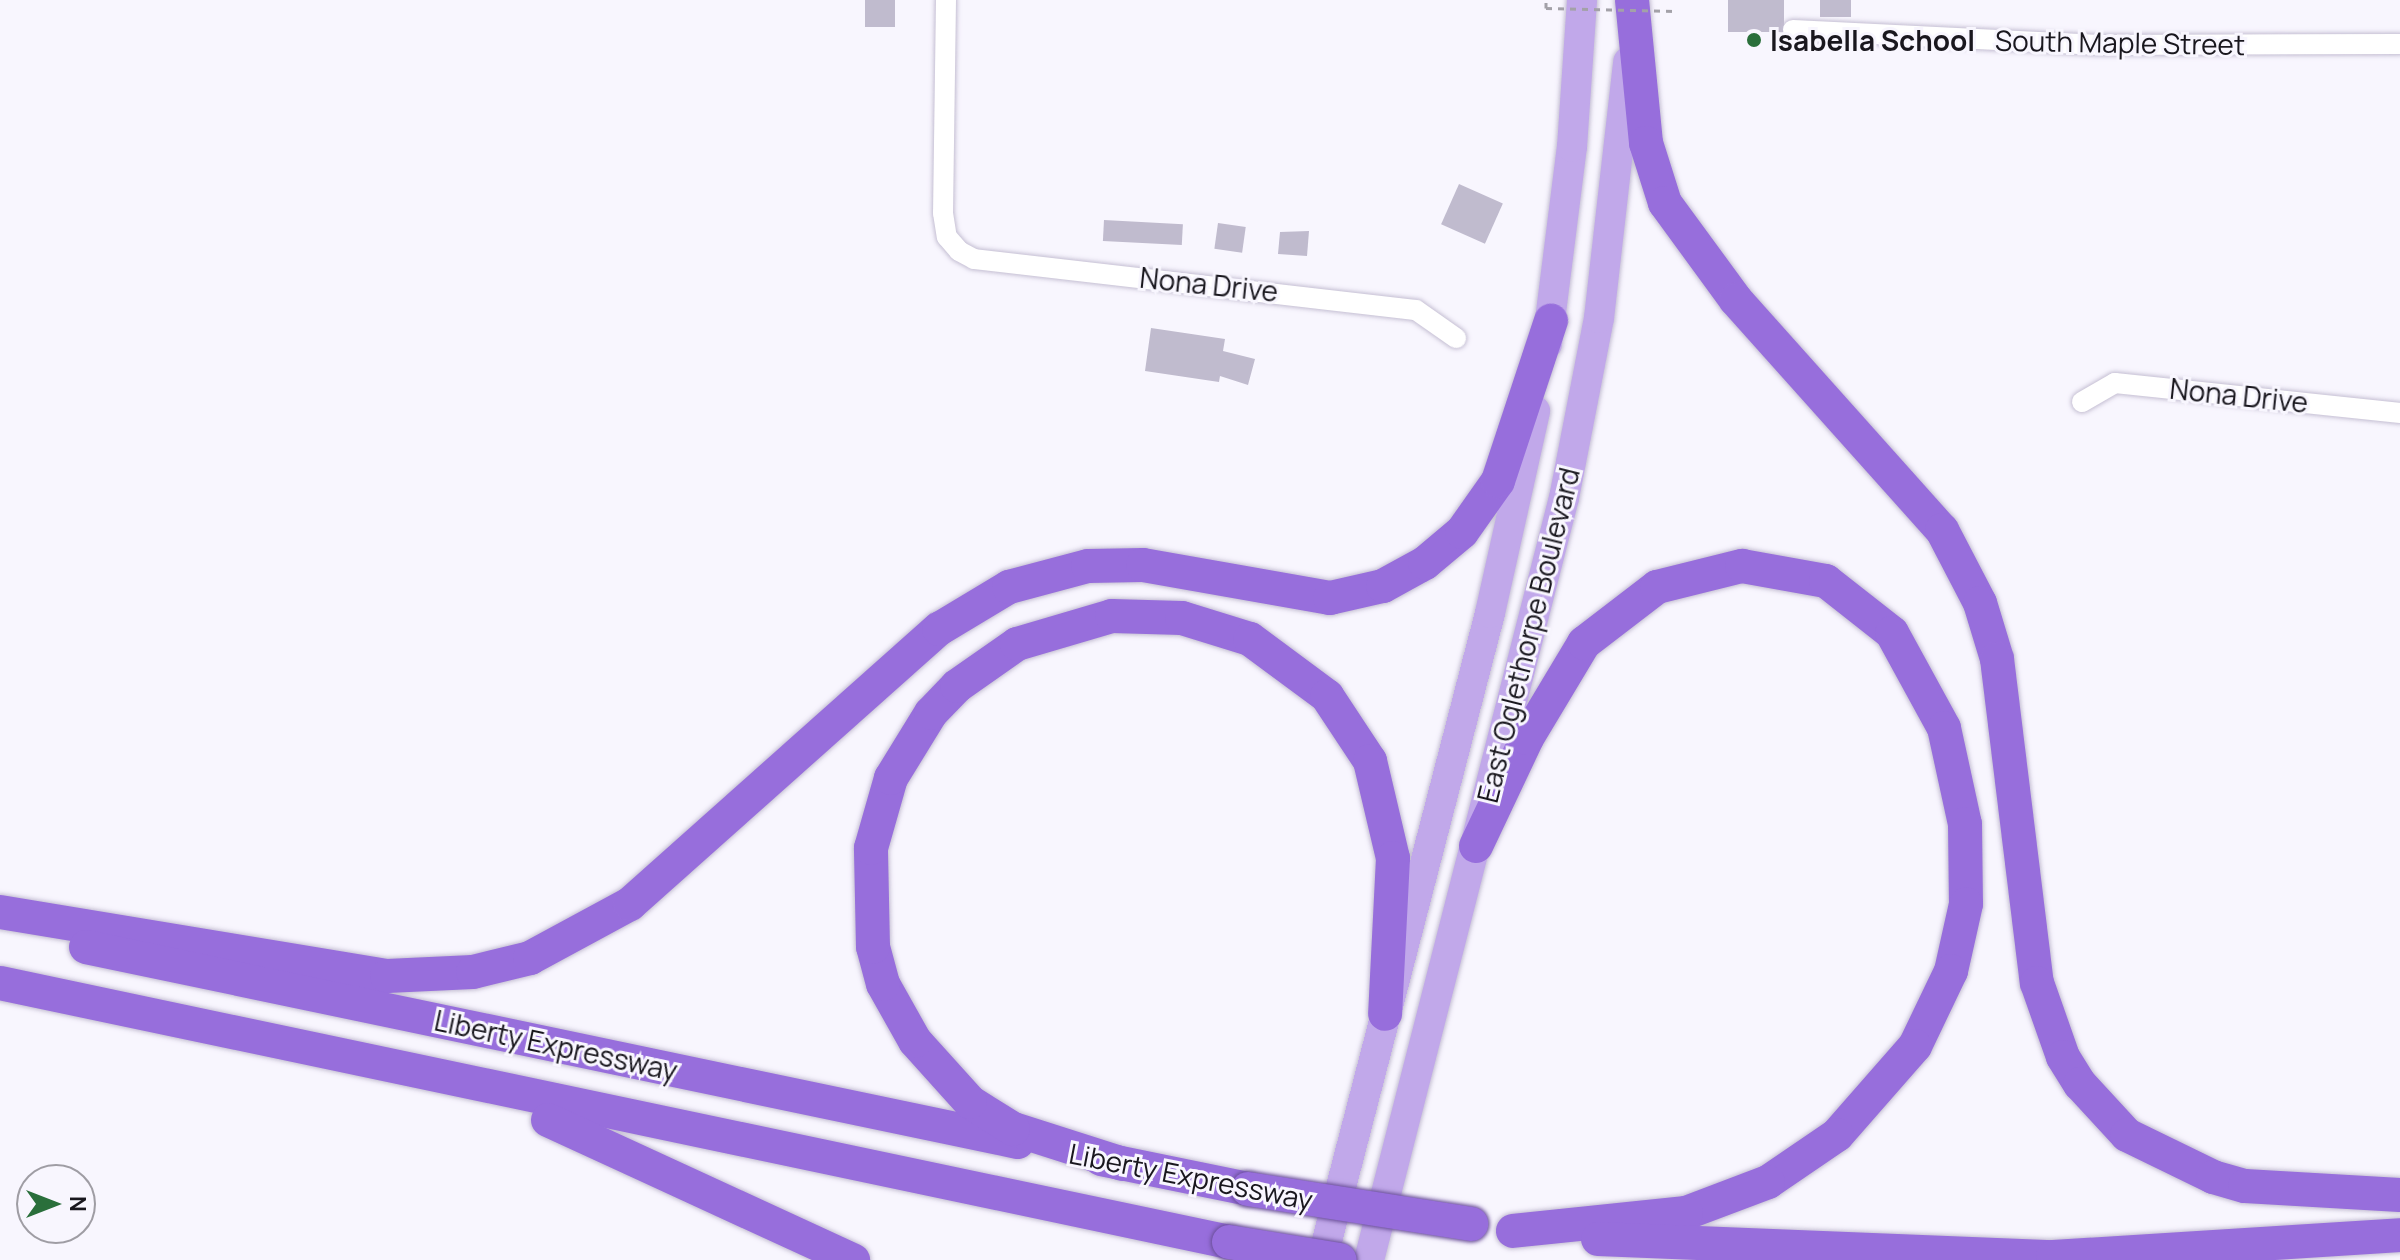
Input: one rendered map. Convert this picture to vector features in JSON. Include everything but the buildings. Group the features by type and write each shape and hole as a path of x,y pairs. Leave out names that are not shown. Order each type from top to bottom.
{"highway":[{"path":"1630,0 1646,143 1665,203 1736,300 1942,530 1980,603 1997,659 2037,983 2050,1027 2080,1084 2134,1140 2213,1177 2245,1186 2400,1195"},
{"path":"0,912 387,976 445,976 530,958 630,904 939,629 1009,587 1074,569 1143,565 1330,598 1383,586 1425,563 1462,532 1498,481 1551,321"},
{"path":"1476,846 1527,738 1584,643 1657,587 1742,566 1826,581 1892,633 1944,728 1965,824 1966,904 1945,984 1892,1078 1837,1135 1768,1182 1686,1213 1513,1231"},
{"path":"1123,1164 1013,1129 970,1102 915,1041 883,984 873,947 871,848 891,778 931,713 957,686 1017,644 1102,617 1182,618 1250,639 1327,696 1370,761 1393,858 1385,1014"},
{"name":"Liberty Expressway","path":"0,929 1248,1189 1513,1231 1650,1244 2053,1257 2400,1235"},
{"name":"Liberty Expressway","path":"0,983 427,1078 1144,1228 1230,1253 1340,1260"},
{"path":"427,1078 572,1129 853,1260"}],"main road":[{"name":"East Oglethorpe Boulevard","path":"1322,1260 1490,613 1551,321 1582,0"},
{"name":"East Oglethorpe Boulevard","path":"1369,1260 1476,846 1588,383 1619,173 1630,0"}],"street":[{"name":"Nona Drive","path":"946,0 943,213 955,247 974,259 1416,310 1456,338"},
{"name":"South Maple Street","path":"1793,30 2100,45 2400,44"},
{"name":"Nona Drive","path":"2082,402 2115,383 2400,413"}],"path":[{"path":"1546,0 1546,8 1675,11"}],"place":[{"name":"Isabella School","path":"1754,40"}]}
